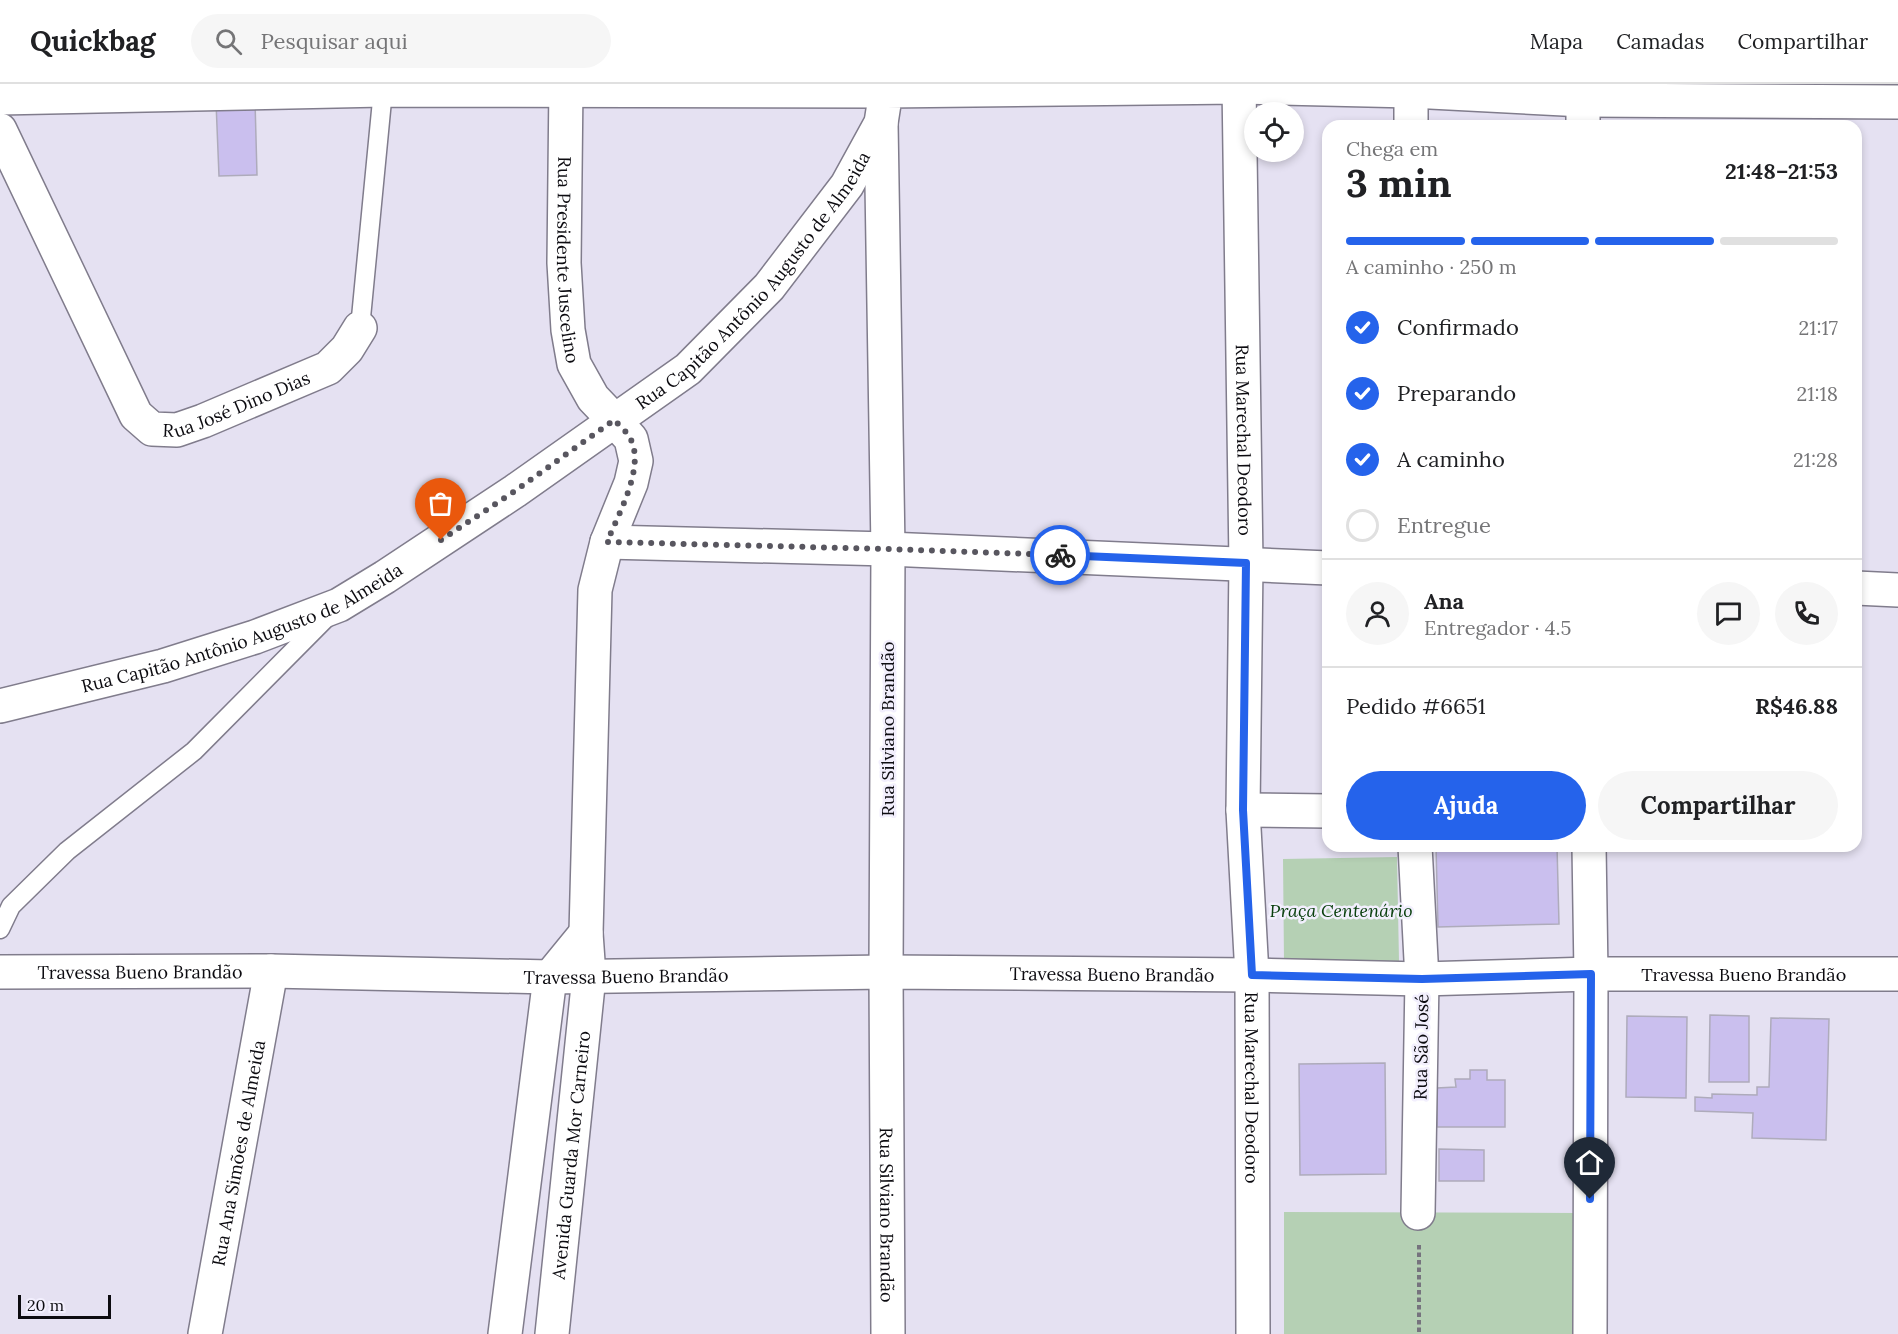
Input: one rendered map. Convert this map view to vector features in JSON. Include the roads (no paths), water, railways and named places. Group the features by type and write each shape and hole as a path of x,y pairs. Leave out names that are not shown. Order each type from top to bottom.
{"street":[{"path":"0,98 383,87 886,88 1239,85 1411,87 1583,104 1898,102"},
{"name":"Rua Marechal Deodoro","path":"1239,85 1246,563 1243,810 1252,975 1254,1334"},
{"name":"Rua Presidente Juscelino","path":"566,87 564,263 568,330 574,364 593,398 631,439 636,461 631,483 607,542"},
{"path":"1411,87 1411,120"},
{"name":"Rua Capitão Antônio Augusto de Almeida","path":"0,706 164,666 255,637 339,605 386,577 515,491 688,369 769,287 847,185 881,123 886,88"},
{"name":"Rua Silviano Brandão","path":"881,123 888,549 886,972 888,1334"},
{"name":"Rua José Dino Dias","path":"0,130 136,415 152,429 177,430 328,368 347,350 360,327"},
{"path":"607,542 888,549 1322,568"},
{"name":"Avenida Guarda Mor Carneiro","path":"552,1334 589,976 586,933 595,590 607,542"},
{"path":"1862,588 1898,590"},
{"path":"1243,810 1322,811"},
{"name":"Rua São José","path":"1415,852 1422,979 1418,1213"},
{"path":"1589,852 1590,1334"},
{"path":"505,1334 550,977 586,933"},
{"name":"Travessa Bueno Brandão","path":"0,972 271,971 550,977 886,972 1252,975"},
{"name":"Rua Ana Simões de Almeida","path":"206,1334 271,971"},
{"path":"1252,975 1422,979 1591,974"},
{"name":"Travessa Bueno Brandão","path":"1591,974 1898,974"}],"lane":[{"name":"Rua José Dino Dias","path":"360,327 383,87"},
{"path":"0,929 11,906 67,851 194,751 339,605"}],"park label":[{"name":"Praça Centenário","path":"1341,910"}]}
